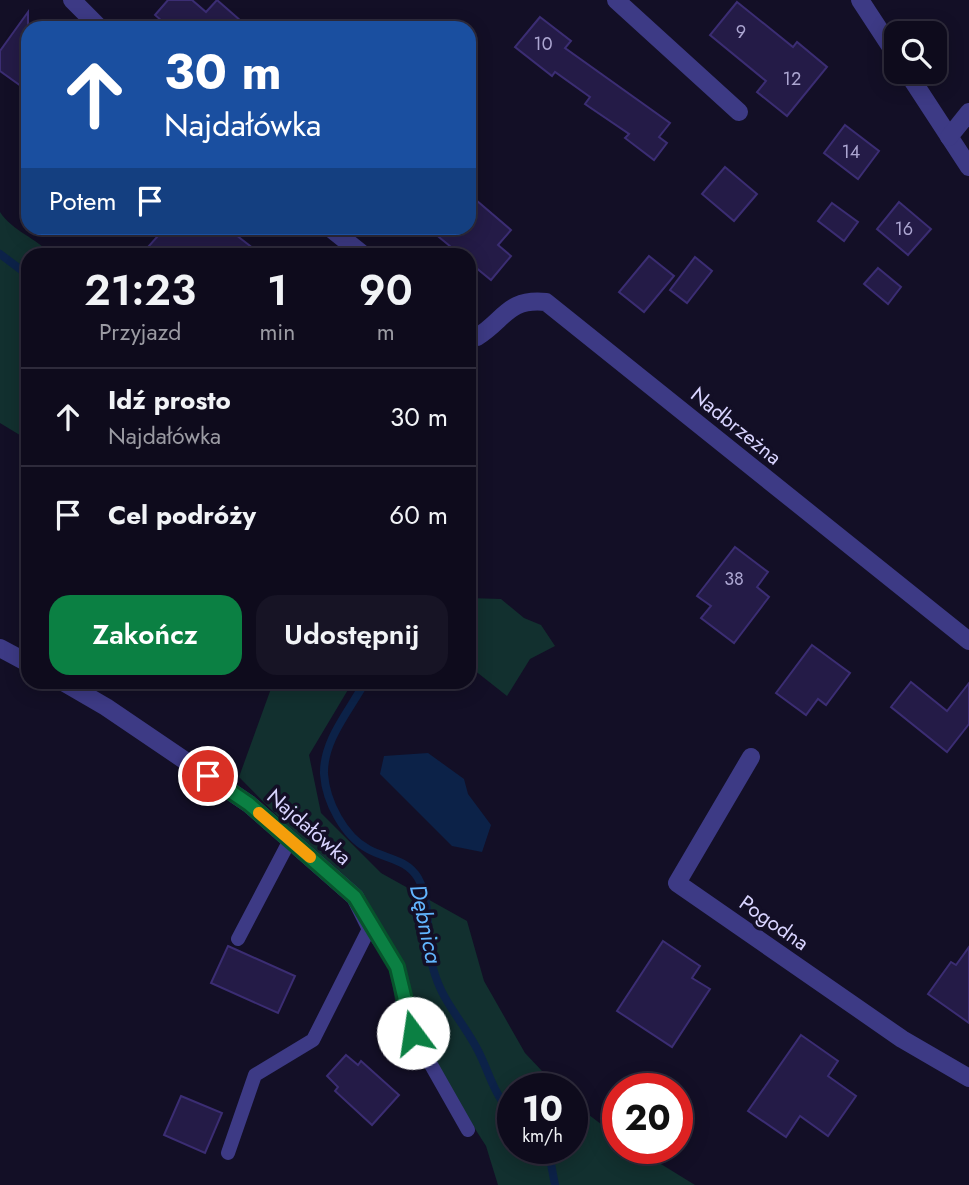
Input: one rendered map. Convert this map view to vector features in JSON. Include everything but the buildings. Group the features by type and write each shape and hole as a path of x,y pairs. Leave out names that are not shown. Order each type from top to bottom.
{"street":[{"path":"72,0 93,21"},
{"path":"616,0 739,112"},
{"path":"860,0 884,37"},
{"path":"915,84 969,167"},
{"path":"949,137 969,112"},
{"path":"339,235 355,248"},
{"name":"Nadbrzeżna","path":"476,338 506,310 527,300 546,302 969,641"},
{"path":"0,648 21,659"},
{"name":"Najdałówka","path":"76,689 106,706 238,797 355,897 370,927"},
{"name":"Pogodna","path":"751,757 677,883 902,1039 969,1078"}],"lane":[{"path":"239,939 290,840"},
{"path":"228,1153 255,1075 313,1040 370,927 397,967 413,1033 468,1130"}],"green space":[{"path":"0,212 21,231 21,235 26,235 43,248 21,248 21,436 0,423"},
{"path":"476,598 501,599 524,618 541,625 555,646 530,659 507,696 476,672"},
{"path":"271,689 348,689 309,755 321,813 381,873 467,921 484,981 525,1053 544,1073 497,1073 497,1164 588,1164 588,1114 602,1125 602,1164 661,1164 695,1185 498,1185 486,1146 458,1102 399,1027 392,981 381,941 294,833 239,777"}],"water":[{"path":"428,753 464,779 468,794 491,825 482,852 452,846 380,774 384,756"}],"waterway":[{"name":"Dębnica","path":"0,254 21,270"},
{"name":"Dębnica","path":"361,689 338,726 328,749 324,774 328,796 351,836 368,849 402,863 418,878 425,896 430,956 438,983 480,1054 497,1093"},
{"name":"Dębnica","path":"551,1164 555,1185"}],"slow traffic":[{"path":"259,813 310,857"}],"route":[{"path":"208,776 249,804 355,897 370,927 397,967 413,1033"}]}
